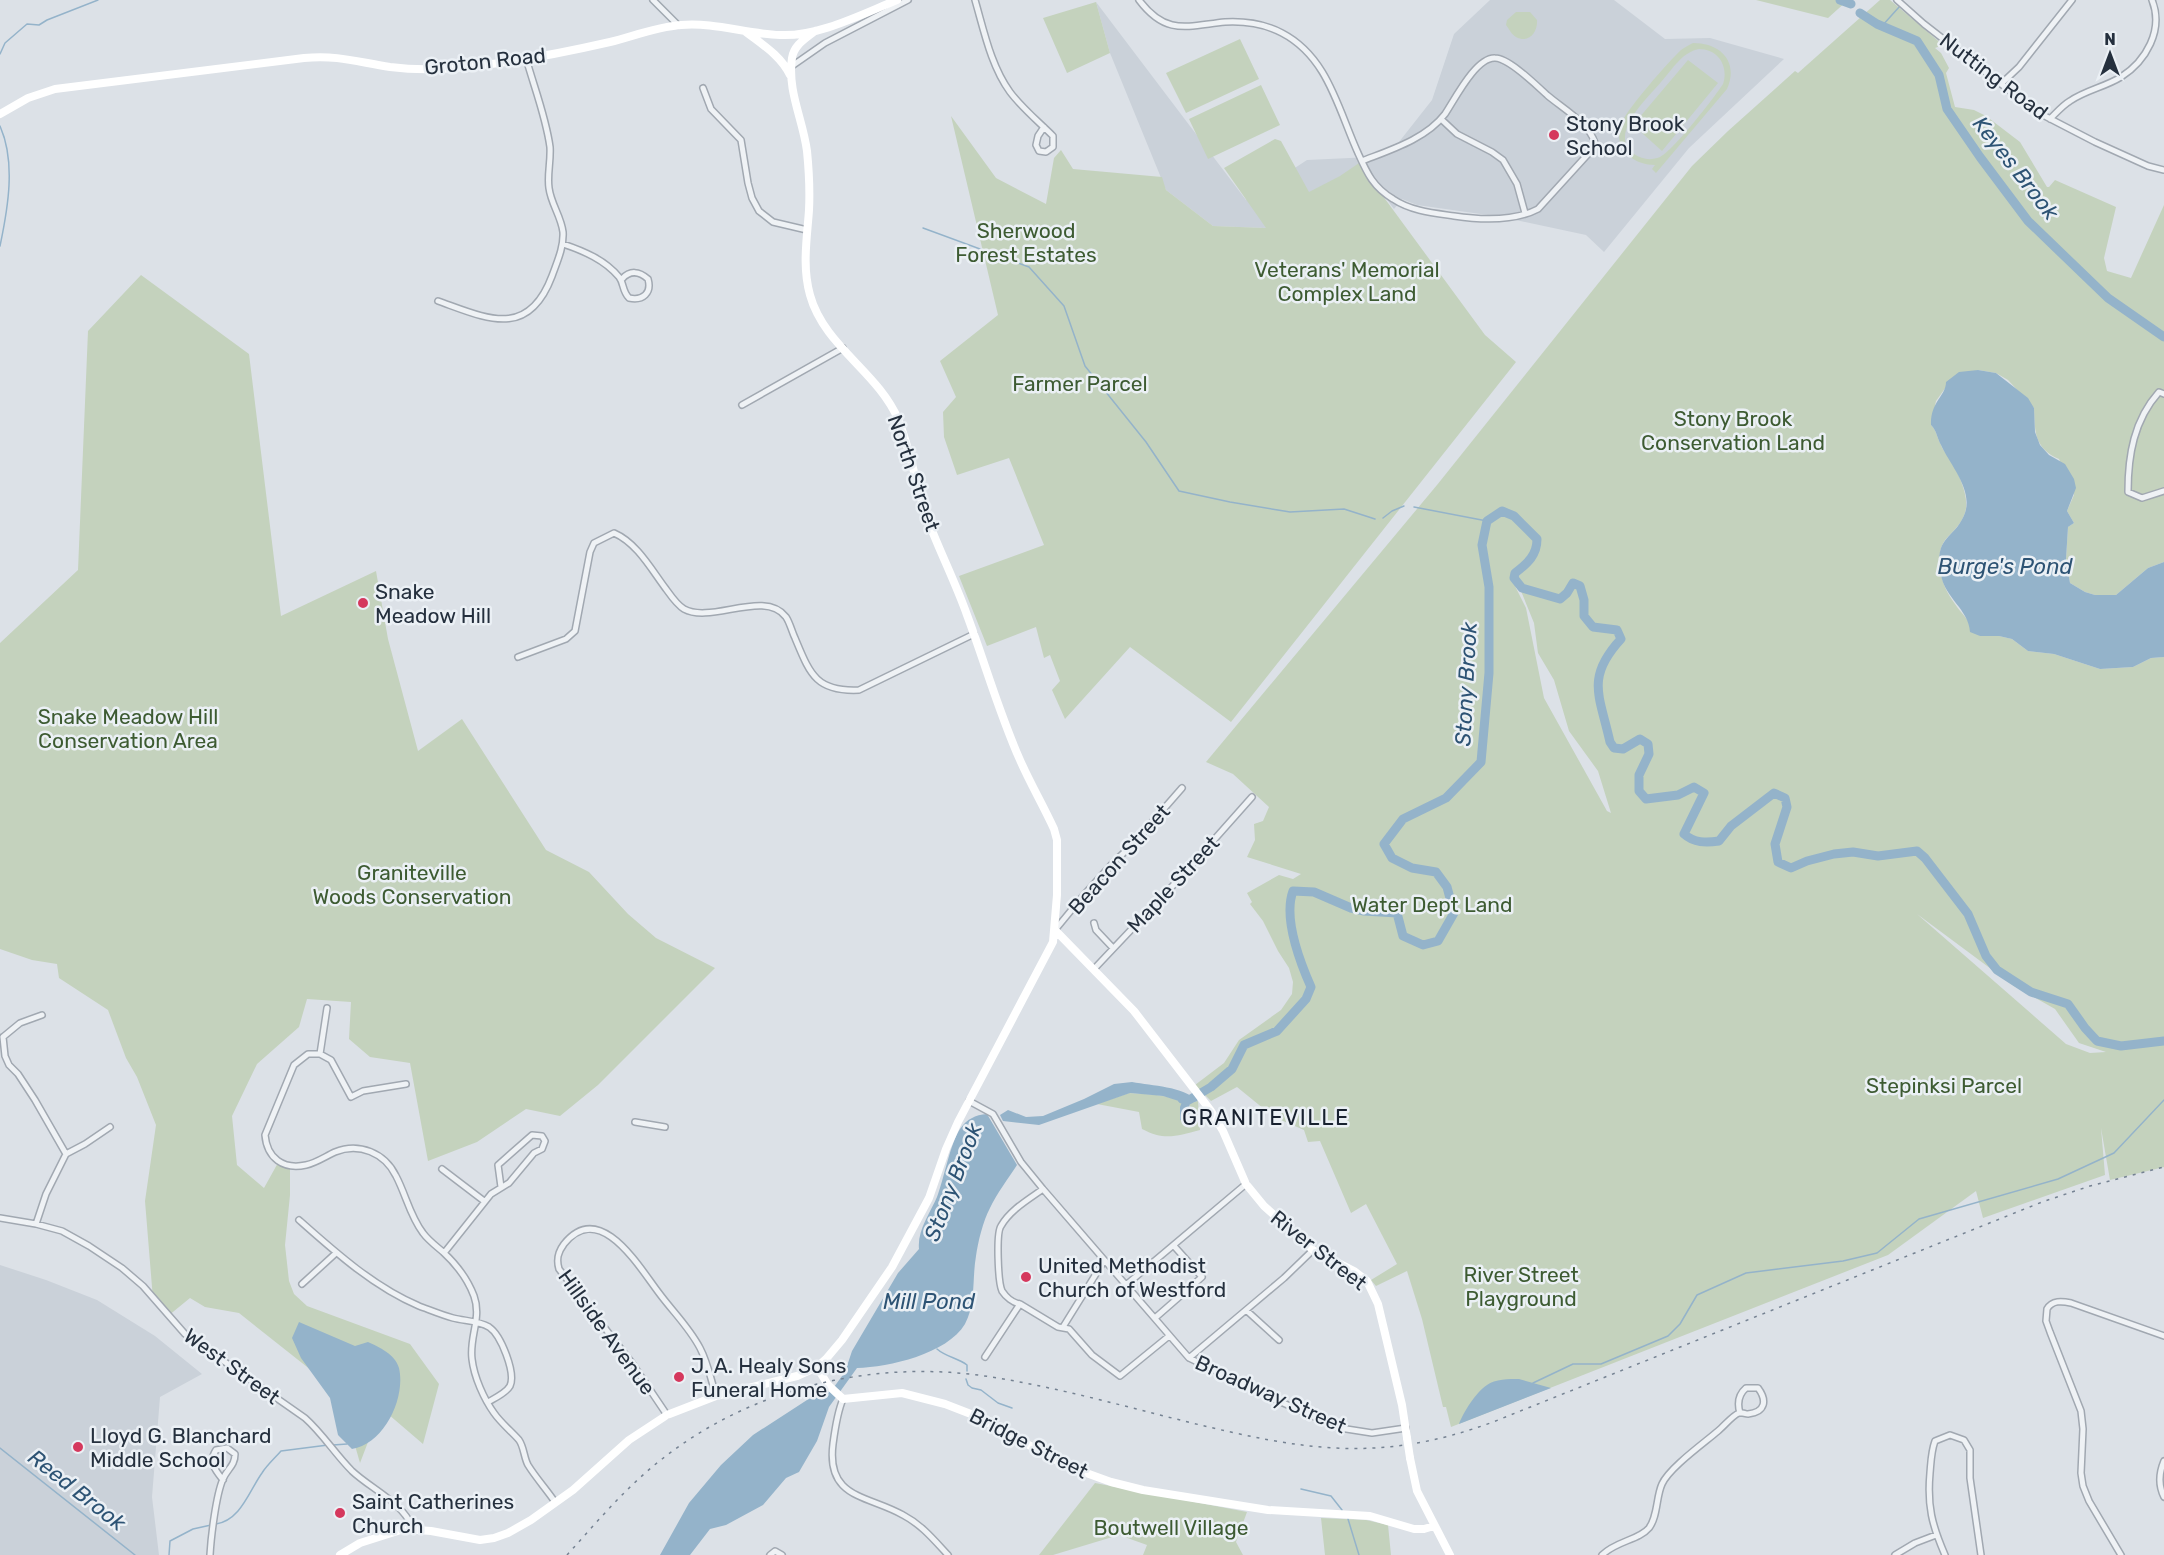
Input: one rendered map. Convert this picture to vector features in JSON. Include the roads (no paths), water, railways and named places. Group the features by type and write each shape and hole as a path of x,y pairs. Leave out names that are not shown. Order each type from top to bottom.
{"main road":[{"name":"Groton Road","path":"0,114 28,98 55,89 296,59 341,57 388,66 429,69 465,67 586,48 678,25 696,24 782,36 815,31 897,0"},
{"path":"745,31 771,51 786,67 792,79"},
{"name":"North Street","path":"815,31 795,48 792,66 792,79 807,148 809,172 810,191 804,263 810,297 820,320 888,400 898,420 926,516 974,634 1020,760 1054,829 1057,856 1055,930 1049,952 948,1142 929,1198 892,1267 842,1340 817,1367"},
{"name":"River Street","path":"1055,930 1134,1011 1203,1101 1219,1124 1246,1184 1270,1212 1314,1250 1354,1271 1367,1281 1374,1294 1402,1404 1417,1491 1449,1555"},
{"path":"340,1555 360,1543 413,1529 480,1540 508,1533 531,1520 578,1486 629,1440 667,1415 716,1396 797,1376 817,1367 830,1387 840,1397"},
{"name":"Bridge Street","path":"840,1397 902,1393 945,1404 976,1416 1067,1466 1143,1490 1268,1509 1370,1516 1414,1529 1434,1526"}],"street":[{"path":"653,0 678,25"},
{"path":"792,66 825,43 908,0"},
{"path":"975,0 1002,79 1017,99 1053,136 1055,142 1053,147 1046,152 1039,151 1036,145 1038,136 1044,127"},
{"path":"1139,0 1158,19 1176,27 1245,22 1275,30 1301,45 1316,61 1328,80 1367,175 1380,190 1412,208 1480,220 1511,218 1534,211 1589,153 1595,143 1592,134 1516,69 1502,58 1492,57 1482,62 1431,129 1362,161"},
{"name":"Nutting Road","path":"1898,0 1924,24 2002,83 2027,105 2050,120 2148,165 2164,170"},
{"path":"2002,83 2019,67 2072,0"},
{"path":"2050,120 2070,100 2121,77 2144,57 2156,41 2159,19 2152,0"},
{"path":"438,301 492,319 511,319 530,311 543,294 563,244 562,229 548,185 550,145 526,58"},
{"path":"703,88 711,109 741,140 748,183 759,211 773,222 807,230"},
{"path":"1440,119 1457,134 1503,160 1517,184 1525,213"},
{"path":"563,244 594,256 622,279 625,293 629,298 641,298 650,288 648,279 639,273 630,273 622,279"},
{"path":"742,405 843,348"},
{"path":"2164,394 2159,392 2150,401 2135,432 2128,468 2128,492 2142,498 2164,491"},
{"path":"518,657 566,639 575,631 590,552 594,543 614,533 626,538 675,602 684,609 696,613 765,605 778,609 786,617 806,667 827,686 841,691 859,690 974,634"},
{"name":"Beacon Street","path":"1055,930 1182,788"},
{"name":"Maple Street","path":"1094,969 1181,877 1252,797"},
{"path":"1094,923 1096,930 1113,948"},
{"path":"320,1054 327,1008"},
{"path":"42,1015 20,1023 2,1036 5,1056 35,1100 66,1154"},
{"path":"406,1084 363,1091 351,1096 331,1060 320,1054 308,1054 294,1065 265,1135 266,1146 271,1156 290,1165 306,1165 348,1149 372,1152 392,1168 415,1221 424,1235 444,1253 470,1288 475,1299 477,1323 472,1344 472,1361 481,1390 494,1413 520,1442 528,1465 555,1502"},
{"name":"Broadway Street","path":"969,1101 993,1114 1021,1162 1189,1358 1274,1400 1340,1428 1372,1433 1406,1428"},
{"path":"635,1122 665,1126"},
{"path":"36,1224 46,1194 66,1154 110,1127"},
{"path":"444,1253 484,1201 509,1183 534,1153 542,1149 545,1141 542,1136 532,1135 498,1165 501,1187"},
{"path":"442,1169 484,1201"},
{"path":"1126,1285 1246,1184"},
{"path":"1043,1189 1012,1213 999,1230 1000,1286 1006,1296 1014,1303 1020,1304 1059,1327 1069,1329 1092,1355 1120,1376 1169,1336"},
{"name":"West Street","path":"0,1218 36,1224 73,1237 122,1268 143,1286 185,1334 305,1418 353,1472 408,1517 413,1529"},
{"path":"299,1220 336,1253 416,1305 489,1327 499,1338 512,1380 509,1388 488,1402"},
{"name":"Hillside Avenue","path":"667,1415 632,1363 559,1269 557,1259 562,1247 579,1231 591,1229 608,1234 634,1259 683,1321 700,1347 716,1396"},
{"path":"1155,1318 1202,1277 1174,1246"},
{"path":"1189,1358 1314,1250"},
{"path":"302,1284 336,1253"},
{"path":"1063,1327 1104,1261"},
{"path":"2121,1555 2089,1502 2083,1486 2081,1411 2046,1321 2047,1309 2054,1302 2072,1303 2164,1336"},
{"path":"986,1357 1020,1304"},
{"path":"1246,1310 1279,1340"},
{"path":"1602,1555 1610,1547 1641,1534 1649,1528 1665,1479 1740,1413 1754,1413 1761,1408 1764,1404 1764,1396 1758,1388 1746,1388 1742,1392 1738,1400 1740,1413"},
{"path":"840,1397 832,1452 837,1480 866,1499 909,1518 931,1535 948,1555"},
{"path":"1945,1555 1936,1535 1928,1502 1931,1452 1935,1441 1950,1435 1964,1440 1970,1450 1970,1478 1981,1555"},
{"path":"210,1555 212,1531 223,1480 234,1462 235,1454 227,1448 216,1450 212,1459 212,1464 223,1480"},
{"path":"2164,1461 2160,1490 2164,1497"},
{"path":"1895,1555 1915,1543 1936,1535"},
{"path":"770,1555 777,1551 783,1555"}],"water":[{"name":"Burge's Pond","path":"1978,370 1996,373 2028,398 2034,408 2035,432 2040,445 2049,455 2065,464 2074,479 2076,488 2067,511 2074,523 2068,527 2066,559 2070,583 2095,595 2116,595 2148,568 2164,562 2164,657 2151,658 2133,667 2100,669 2054,654 2028,651 2012,639 1980,636 1970,632 1966,617 1943,583 1939,562 1942,545 1961,522 1965,513 1966,495 1931,425 1931,417 1946,382 1959,372"},
{"path":"1132,1082 1167,1087 1191,1096 1198,1101 1190,1103 1192,1118 1186,1121 1180,1120 1182,1102 1163,1096 1130,1093 1039,1125 1003,1121 1000,1115 1008,1110 1026,1117 1043,1116 1114,1084"},
{"name":"Mill Pond","path":"987,1114 1017,1165 999,1191 983,1225 976,1256 971,1308 965,1324 957,1334 931,1351 900,1362 857,1368 829,1407 817,1441 799,1472 786,1478 763,1505 726,1525 710,1529 690,1555 660,1555 689,1503 721,1465 753,1435 807,1400 834,1387 845,1372 852,1351 898,1273 919,1249 922,1229 937,1197 956,1135 972,1118"},
{"path":"299,1322 355,1346 368,1342 386,1352 397,1363 400,1380 396,1405 383,1429 363,1445 352,1449 338,1435 330,1398 301,1358 292,1338"},
{"path":"1519,1379 1551,1388 1459,1424 1470,1403 1487,1385 1498,1380"}],"waterway":[{"path":"0,54 5,43 27,24 39,25 98,0"},
{"name":"Keyes Brook","path":"1840,0 1851,4"},
{"path":"1882,26 1900,6"},
{"name":"Keyes Brook","path":"1860,13 1877,24 1917,41 1939,75 1947,109 2028,221 2108,298 2164,337"},
{"path":"0,126 5,140 9,170 8,201 0,246"},
{"path":"923,228 1029,267 1064,306 1085,366 1146,442 1179,491 1290,512 1344,509 1375,519"},
{"path":"1383,518 1404,506"},
{"path":"1414,507 1487,521"},
{"name":"Stony Brook","path":"1182,1099 1189,1100 1211,1087 1232,1069 1244,1045 1277,1031 1306,999 1311,987 1291,927 1290,902 1293,891 1314,892 1351,908 1364,911 1397,913 1403,936 1423,945 1438,941 1454,913 1447,887 1436,872 1412,868 1392,858 1384,844 1403,819 1446,798 1481,762 1489,673 1489,587 1482,545 1487,521 1502,511 1514,516 1537,539 1531,558 1515,573 1514,578 1522,588 1560,599 1573,583 1580,586 1584,600 1584,616 1593,627 1617,630 1621,639 1603,665 1598,688 1610,742 1614,748 1623,749 1640,739 1648,744 1649,754 1639,775 1639,791 1646,799 1678,795 1694,787 1704,793 1684,834 1700,842 1719,841 1731,826 1774,793 1785,798 1787,807 1775,844 1778,862 1791,868 1834,854 1853,852 1878,856 1917,851 1925,858 1968,914 1986,956 1997,970 2031,992 2068,1004 2097,1041 2121,1046 2164,1041"},
{"path":"1533,1383 1573,1364 1601,1364 1668,1336 1680,1324 1697,1295 1746,1273 1843,1261 1877,1253 1919,1219 2058,1179 2114,1153 2164,1100"},
{"path":"937,1349 967,1365 967,1371"},
{"path":"966,1379 972,1388 981,1390 998,1403 1012,1408"},
{"path":"333,1445 347,1444"},
{"path":"216,1524 232,1517 238,1511 264,1470 281,1451 328,1445"},
{"name":"Reed Brook","path":"0,1448 135,1555"},
{"path":"1301,1489 1331,1496 1342,1510"},
{"path":"1348,1519 1359,1555"},
{"path":"169,1555 170,1541 193,1529 211,1525"}],"railway":[{"path":"567,1555 612,1505 662,1459 733,1414 772,1398 812,1386 853,1377 894,1372 978,1375 1057,1390 1268,1440 1341,1448 1377,1448 1413,1444 1493,1422 2042,1202 2090,1186 2164,1167"}],"place":[{"name":"Stony Brook School","path":"1554,135"},
{"name":"Snake Meadow Hill","path":"363,603"},
{"name":"United Methodist Church of Westford","path":"1026,1277"},
{"name":"J. A. Healy Sons Funeral Home","path":"679,1377"},
{"name":"Lloyd G. Blanchard Middle School","path":"78,1447"},
{"name":"Saint Catherines Church","path":"340,1513"}],"district":[{"name":"GRANITEVILLE","path":"1266,1117"}],"park label":[{"name":"Sherwood Forest Estates","path":"1026,242"},
{"name":"Veterans' Memorial Complex Land","path":"1347,281"},
{"name":"Farmer Parcel","path":"1080,383"},
{"name":"Stony Brook Conservation Land","path":"1733,430"},
{"name":"Snake Meadow Hill Conservation Area","path":"128,728"},
{"name":"Graniteville Woods Conservation","path":"412,884"},
{"name":"Water Dept Land","path":"1432,904"},
{"name":"Stepinksi Parcel","path":"1944,1085"},
{"name":"River Street Playground","path":"1521,1286"},
{"name":"Boutwell Village","path":"1171,1527"}]}
